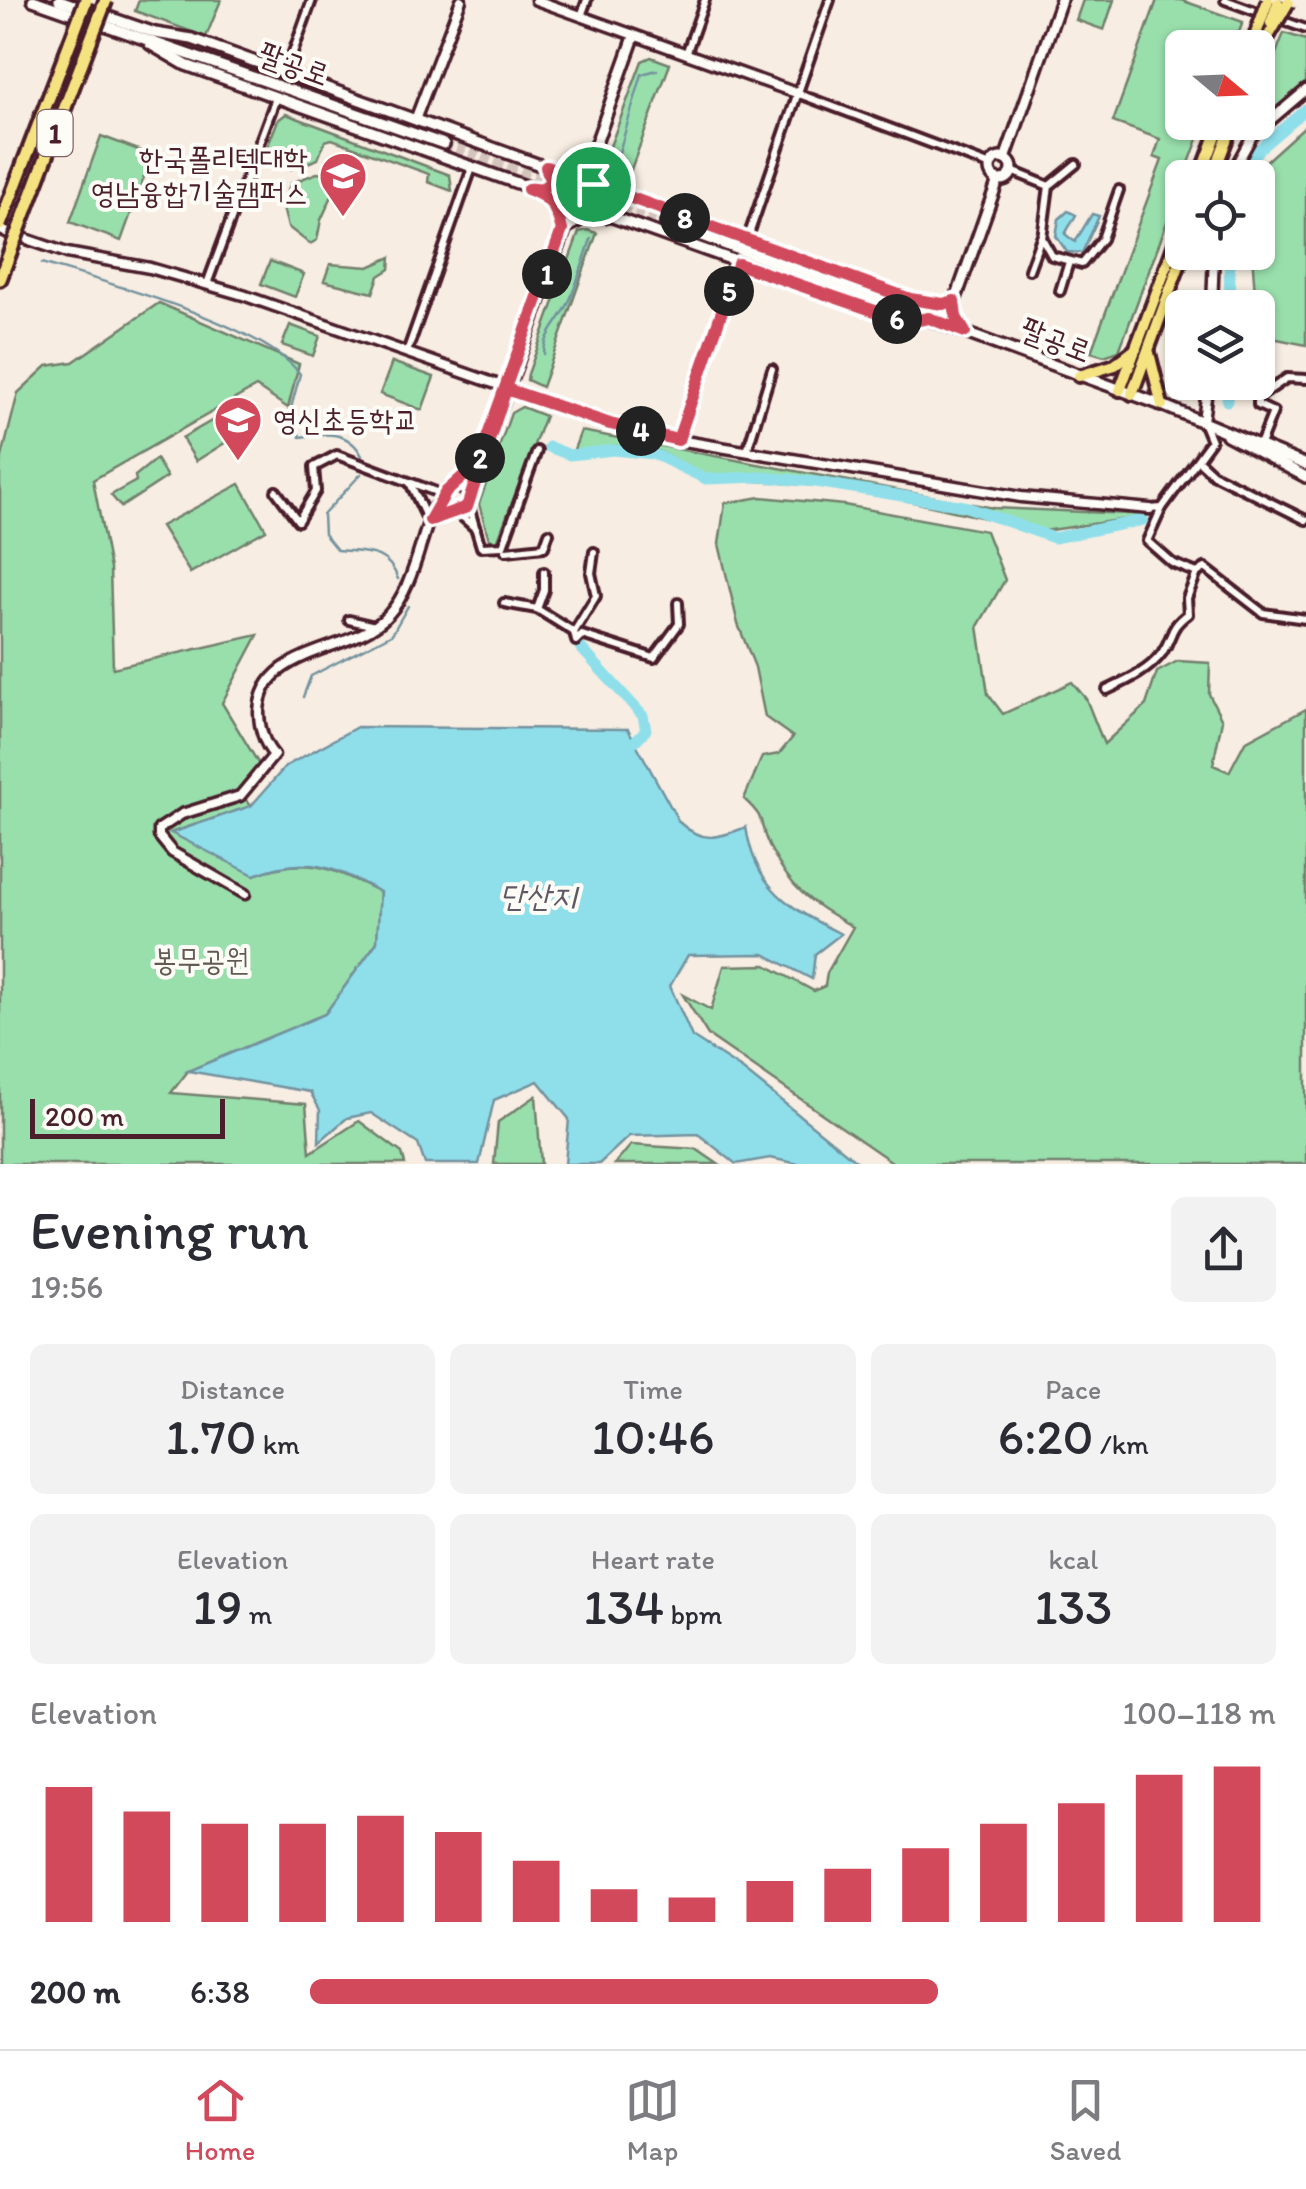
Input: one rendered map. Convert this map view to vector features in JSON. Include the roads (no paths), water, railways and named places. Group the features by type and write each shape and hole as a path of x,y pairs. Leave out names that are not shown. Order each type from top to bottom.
{"highway":[{"name":"1","path":"2,223 86,0"},
{"name":"1","path":"0,279 106,0"},
{"path":"1264,30 1276,1"},
{"path":"1264,30 1276,1"},
{"path":"1162,405 1143,349 1168,270"},
{"path":"1126,392 1176,270"},
{"path":"1079,376 1115,365 1143,349"}],"main road":[{"path":"33,0 47,2 150,44 186,65 738,264 907,322 929,318"},
{"path":"59,0 155,33 192,39 551,169 579,185 603,188 910,299 943,304 954,301"},
{"path":"998,180 1012,172 1006,159 1062,0"},
{"path":"155,33 184,51"},
{"path":"478,463 444,497 453,512 468,501 478,463 634,37"},
{"path":"150,44 184,51"},
{"name":"팔공로","path":"184,51 444,144"},
{"path":"551,169 590,155"},
{"path":"590,155 603,188"},
{"path":"965,332 956,317 954,301 998,180 991,166 1006,159"},
{"path":"528,189 543,188 551,182 551,169"},
{"path":"607,216 603,207 609,197 622,195"},
{"path":"547,196 556,208 562,230"},
{"path":"562,230 595,212"},
{"name":"팔공로","path":"666,223 1261,442 1306,465"},
{"path":"910,299 929,318"},
{"name":"팔공로","path":"1203,421 1306,477"},
{"path":"454,488 465,491 468,501"}],"street":[{"path":"286,74 312,0"},
{"path":"415,120 460,0"},
{"path":"536,0 991,166"},
{"path":"581,18 588,0"},
{"path":"686,54 705,0"},
{"path":"747,240 830,0"},
{"path":"1225,0 1306,29"},
{"path":"1239,160 1252,136 1306,90"},
{"path":"207,284 276,98"},
{"path":"1029,270 1043,232 1049,186 1076,164"},
{"path":"407,352 472,168"},
{"path":"1012,172 1049,186"},
{"path":"1043,232 1052,256 1082,264 1091,255 1119,190"},
{"path":"2,223 67,252 207,284 610,424 678,440 1078,506 1162,508"},
{"path":"1060,291 1069,262"},
{"path":"678,440 738,264"},
{"path":"747,451 772,369"},
{"path":"1261,442 1274,412 1258,405 1258,398 1287,378 1306,379"},
{"path":"1197,573 1172,562 1148,541 1162,508 1200,462 1211,442 1203,421 1206,400"},
{"path":"468,501 481,547 503,546 537,450"},
{"path":"246,894 172,852 159,836 160,829 182,814 240,796 274,755 267,747 259,714 266,682 284,666 350,642 376,626 400,599 429,522 444,497 337,455 314,467 316,491 298,521 276,491"},
{"path":"1200,462 1213,474 1306,520"},
{"path":"409,482 429,522"},
{"path":"429,522 453,512 477,530"},
{"path":"506,551 544,547 550,533"},
{"path":"594,552 591,573 596,596 574,632 576,641 582,635 654,658 679,624 678,602"},
{"path":"1107,690 1134,678 1159,658 1170,628 1188,614 1187,598 1197,573 1205,568 1263,613 1306,620"},
{"path":"537,609 544,590 544,572"},
{"path":"504,603 537,609 574,632"},
{"path":"349,620 376,626"}],"water":[{"path":"1068,211 1076,215 1065,234 1075,242 1092,214 1099,216 1082,253 1067,252 1056,236 1059,219"},
{"name":"단산지","path":"357,727 628,729 679,822 687,829 711,837 746,827 757,866 777,894 841,934 815,954 812,979 764,954 688,955 670,986 692,1037 743,1070 860,1164 799,1164 770,1158 736,1164 698,1134 629,1136 599,1164 565,1164 569,1119 538,1081 494,1100 479,1164 425,1164 418,1144 371,1113 347,1118 319,1142 320,1110 310,1092 188,1071 325,1014 377,942 380,892 319,866 289,866 254,875 171,833 251,806 286,766"}],"waterway":[{"path":"615,166 642,74 657,70"},
{"path":"1252,160 1258,150 1306,109"},
{"path":"544,354 547,340 572,295 591,239"},
{"path":"42,263 181,307 253,339 281,356 300,374 291,408 300,437 327,434 343,438 362,456"},
{"path":"1229,270 1230,290"},
{"path":"549,447 570,455 613,450 654,454 706,479 761,477 816,482 964,506 1054,538 1143,520"},
{"path":"361,474 323,515 324,534 337,550 381,557 398,579"},
{"path":"303,697 311,676 392,634 408,606"},
{"path":"580,647 643,716 646,730 635,741"}],"tunnel":[{"path":"444,144 666,223"}],"place":[{"name":"한국폴리텍대학 영남융합기술캠퍼스","path":"343,218"},
{"name":"영신초등학교","path":"238,462"}],"park label":[{"name":"봉무공원","path":"201,960"}]}
